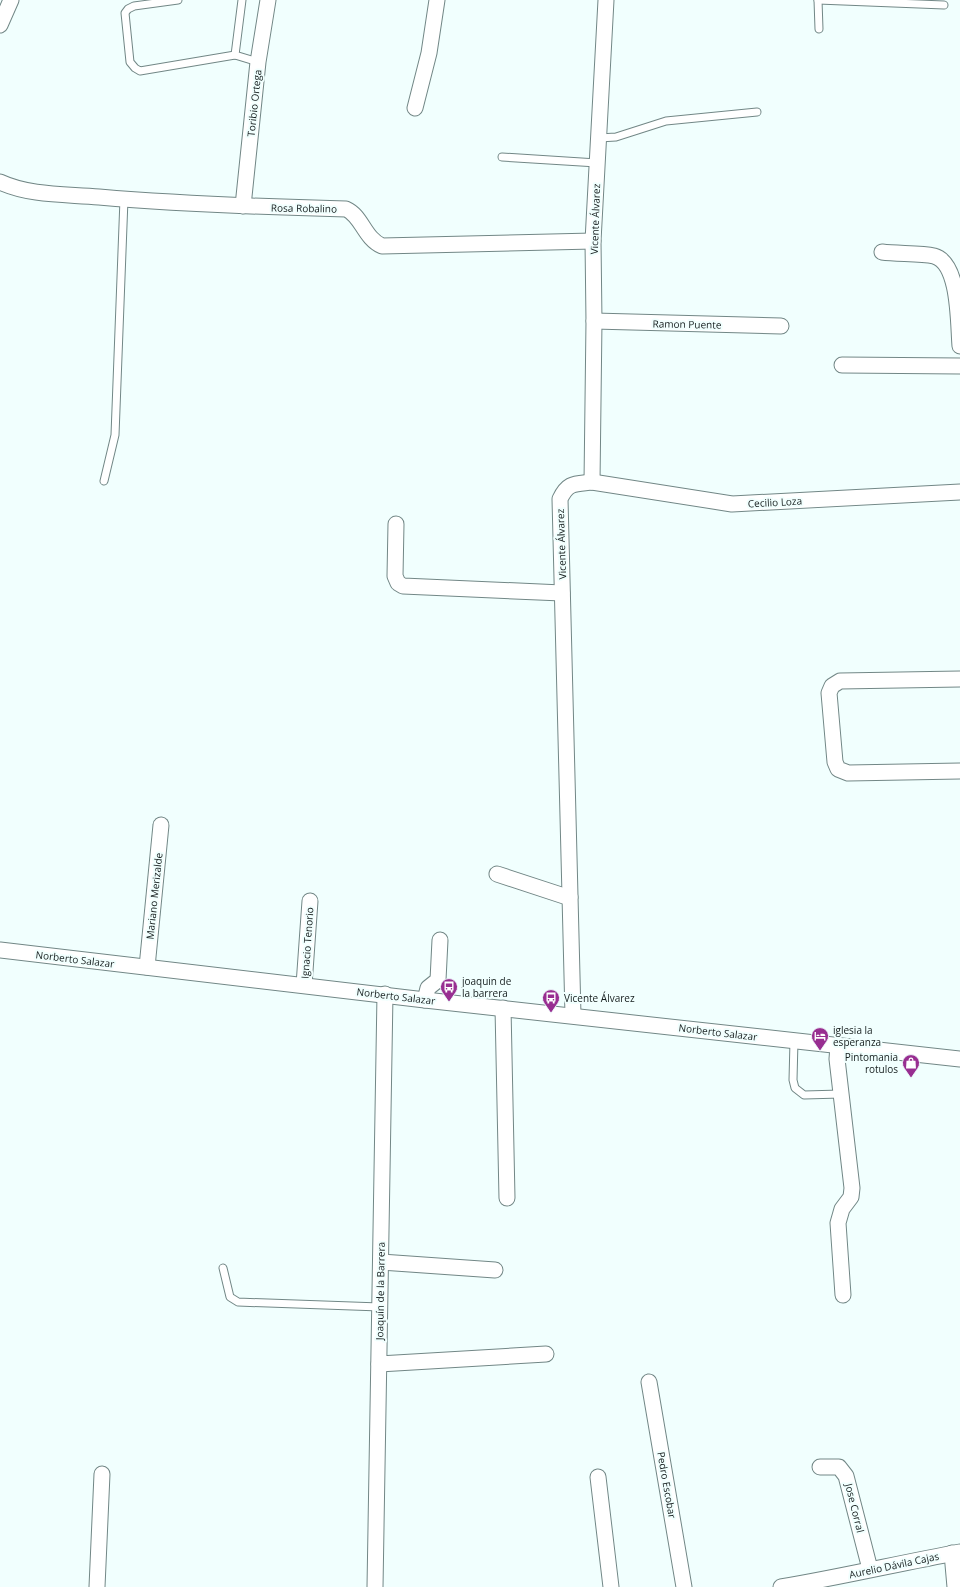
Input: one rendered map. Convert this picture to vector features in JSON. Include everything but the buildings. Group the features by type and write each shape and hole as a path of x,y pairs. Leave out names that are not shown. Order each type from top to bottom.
{"street":[{"path":"0,25 11,0"},
{"name":"Toribio Ortega","path":"244,206 258,62 268,0"},
{"path":"415,108 429,53 437,0"},
{"name":"Vicente Álvarez","path":"573,1015 560,499 564,490 570,484 592,482 594,321 593,241 606,0"},
{"name":"Rosa Robalino","path":"0,182 37,192 124,199 244,206 346,209 355,215 367,234 375,243 382,246 593,241"},
{"path":"882,252 935,256 946,265 952,277 956,294 960,346"},
{"name":"Ramon Puente","path":"594,321 781,326"},
{"path":"842,365 960,366"},
{"name":"Cecilio Loza","path":"592,482 732,504 960,492"},
{"path":"396,524 395,576 398,583 402,586 562,593"},
{"path":"960,678 840,681 832,686 829,693 835,762 838,769 848,773 960,771"},
{"name":"Mariano Merizalde","path":"147,967 161,826"},
{"path":"497,874 564,896 570,896"},
{"name":"Ignacio Tenorio","path":"304,985 310,901"},
{"path":"425,1000 428,988 438,980 440,940"},
{"name":"Norberto Salazar","path":"0,950 385,994 425,1000 573,1015 960,1059"},
{"name":"Joaquín de la Barrera","path":"375,1587 385,994"},
{"path":"503,1008 507,1198"},
{"path":"838,1046 837,1059 852,1188 851,1197 842,1209 838,1223 843,1295"},
{"path":"381,1262 495,1270"},
{"path":"379,1364 546,1354"},
{"name":"Pedro Escobar","path":"649,1382 684,1587"},
{"name":"Jose Corral","path":"820,1467 839,1467 846,1476 870,1569"},
{"path":"97,1587 102,1474"},
{"path":"598,1477 611,1587"},
{"path":"955,1587 956,1552"},
{"name":"Aurelio Dávila Cajas","path":"781,1587 834,1582 870,1569 956,1552"}],"lane":[{"path":"178,0 134,6 128,9 125,13 130,62 135,68 140,71 235,55 258,62"},
{"path":"235,55 242,0"},
{"path":"819,29 818,0 944,5"},
{"path":"598,138 616,137 666,120 757,112"},
{"path":"502,157 597,163"},
{"path":"104,481 114,435 124,199"},
{"path":"794,1041 793,1080 795,1088 804,1095 841,1094"},
{"path":"223,1268 230,1297 238,1302 380,1307"}],"place":[{"name":"joaquin de la barrera","path":"449,1002"},
{"name":"Vicente Álvarez","path":"551,1013"},
{"name":"iglesia la esperanza","path":"820,1051"},
{"name":"Pintomania rotulos","path":"911,1078"}]}
